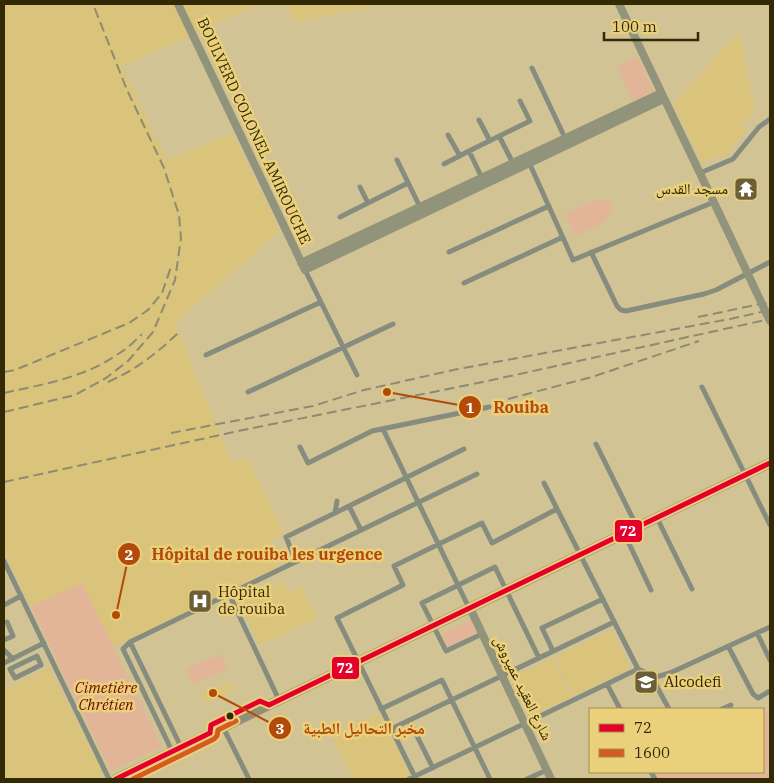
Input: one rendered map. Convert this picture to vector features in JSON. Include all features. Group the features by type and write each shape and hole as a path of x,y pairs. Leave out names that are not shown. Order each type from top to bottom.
{"highway":[{"path":"116,779 770,463"}],"main road":[{"name":"BOULVERD COLONEL AMIROUCHE","path":"178,4 303,267"},
{"path":"619,4 770,321"},
{"path":"303,267 663,96"},
{"path":"303,267 420,207 513,163 528,160 565,138 663,96"},
{"name":"شارع العقيد عميروش","path":"470,608 551,779"}],"street":[{"path":"532,68 565,138"},
{"path":"444,164 530,121 520,101"},
{"path":"700,173 733,159 759,127 770,119"},
{"path":"479,120 490,141"},
{"path":"448,135 460,156"},
{"path":"500,136 513,163"},
{"path":"469,152 482,178"},
{"path":"397,160 420,207"},
{"path":"528,160 573,260 714,202"},
{"path":"340,217 408,183"},
{"path":"360,187 368,203"},
{"path":"450,252 549,206"},
{"path":"464,283 563,238"},
{"path":"591,252 617,306 621,310 626,311 716,290 770,262"},
{"path":"303,267 357,375"},
{"path":"206,355 320,302"},
{"path":"248,392 393,324"},
{"path":"702,387 770,525"},
{"path":"300,447 308,463 372,431 489,407"},
{"path":"383,429 470,608"},
{"path":"596,444 637,527"},
{"path":"296,562 286,538 464,449"},
{"path":"176,749 123,649 130,642 477,474"},
{"path":"544,482 638,669 656,677 670,673 770,627"},
{"path":"335,513 337,501"},
{"path":"349,506 361,530"},
{"path":"557,509 492,543 482,523 438,543 394,566 403,585 337,618 382,709 413,778 638,669"},
{"path":"657,518 692,589"},
{"path":"624,533 651,590"},
{"path":"4,561 109,779"},
{"path":"482,634 446,651 422,603 495,567 539,658"},
{"path":"228,594 279,700"},
{"path":"4,605 20,596"},
{"path":"553,651 542,628 603,599"},
{"path":"4,640 13,636 7,622"},
{"path":"391,729 614,622"},
{"path":"758,633 770,660"},
{"path":"130,642 176,749"},
{"path":"4,663 44,643"},
{"path":"728,646 753,694 758,698 770,691"},
{"path":"4,650 13,659"},
{"path":"19,656 28,672"},
{"path":"37,656 41,665 28,672 15,678 10,669 37,656"},
{"path":"650,674 668,708"},
{"path":"382,709 442,680 490,779"},
{"path":"607,684 619,708"},
{"path":"724,708 731,705"},
{"path":"409,720 433,768"},
{"path":"223,727 248,779"},
{"path":"527,779 547,770"}],"shaded area":[{"path":"4,4 259,4 122,67 167,160 232,133 280,231 175,323 230,461 248,459 284,533 268,543 279,567 113,647 82,583 31,607 4,551"},
{"path":"287,4 386,4 295,22"},
{"path":"739,32 755,111 742,125 746,130 726,154 702,163 674,103"},
{"path":"282,580 289,592 301,586 318,618 260,645 240,605 242,599"},
{"path":"612,630 630,669 574,696 555,657"},
{"path":"553,658 572,697 535,714 517,675"},
{"path":"49,667 103,773 90,779 4,779 4,690"},
{"path":"231,681 235,690 205,703 201,694"},
{"path":"380,713 410,775 400,779 353,779 332,736"}],"green space":[{"path":"638,57 654,91 633,101 617,67"},
{"path":"595,200 609,200 613,207 605,222 575,236 565,214"},
{"name":"Cimetière Chrétien","path":"82,583 162,747 111,771 31,607"},
{"path":"471,620 477,633 448,648 441,634"},
{"path":"221,654 227,670 192,684 186,668"},
{"path":"770,710 770,779 659,779 656,773 764,773 764,713"}],"railway":[{"path":"4,412 75,395 106,378 128,361 153,332 175,280 181,238 179,215 164,168 127,90 93,4"},
{"path":"4,372 15,370 129,323 148,310 162,293 172,264"},
{"path":"698,317 770,302"},
{"path":"171,433 313,406 364,390 458,369 770,310"},
{"path":"4,482 243,430 483,382 770,319"},
{"path":"108,382 146,360 179,332"},
{"path":"4,393 78,375 121,352 142,334"},
{"path":"508,399 592,377 699,341"}],"transit line":[{"name":"72","path":"210,733 211,725 260,701 269,705 770,463"},
{"name":"1600","path":"133,779 214,739 217,736 218,730 236,721"},
{"name":"72","path":"116,779 210,733"}],"place":[{"name":"مسجد القدس","path":"746,189"},
{"name":"Rouiba","path":"387,392"},
{"name":"Hôpital de rouiba","path":"200,601"},
{"name":"Hôpital de rouiba les urgence","path":"116,615"},
{"name":"Alcodefi","path":"646,682"},
{"name":"مخبر التحاليل الطبية","path":"213,693"}]}
